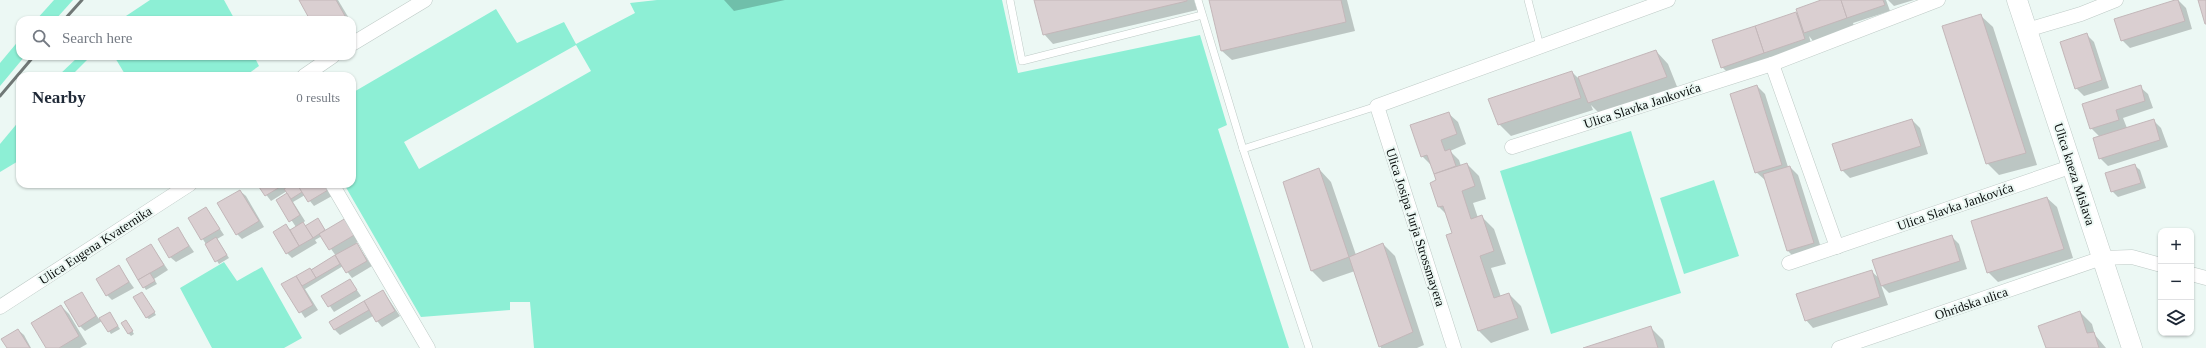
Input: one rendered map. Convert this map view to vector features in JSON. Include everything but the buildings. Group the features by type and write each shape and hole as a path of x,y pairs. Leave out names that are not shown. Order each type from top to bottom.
{"main road":[{"name":"Ulica kneza Mislava","path":"2017,0 2132,348"}],"street":[{"path":"356,42 425,0"},
{"path":"1377,106 1668,0"},
{"name":"Ulica Slavka Jankovića","path":"1512,147 1772,64 1938,0"},
{"path":"2027,30 2081,14 2116,0"},
{"path":"310,72 327,60"},
{"path":"1772,64 1837,247"},
{"name":"Ulica Josipa Jurja Strossmayera","path":"1377,106 1454,348"},
{"name":"Ulica Slavka Jankovića","path":"1789,263 2073,166"},
{"name":"Ulica Eugena Kvaternika","path":"0,307 184,188"},
{"path":"334,188 428,348"},
{"name":"Ohridska ulica","path":"1839,348 2102,258 2132,257 2158,264"},
{"path":"2194,275 2206,278"}],"lane":[{"path":"1010,0 1022,62 1202,15"},
{"path":"1198,0 1243,149 1309,348"},
{"path":"1528,0 1540,46"},
{"path":"1243,149 1377,106"}],"green space":[{"path":"54,0 73,0 59,16 40,16"},
{"path":"150,0 224,0 233,16 126,16"},
{"path":"657,0 1002,0 1018,73 1200,35 1227,125 1218,129 1289,348 534,348 530,302 510,302 510,310 421,317 346,188 356,188 356,91 496,9 517,43 564,22 576,44 635,13 630,3","holes":["576,45 591,71 419,169 404,142"]},
{"path":"16,44 16,60 22,60 0,86 0,63"},
{"path":"75,60 87,60 75,72 62,72"},
{"path":"116,60 256,60 259,66 251,72 124,72"},
{"path":"16,125 16,162 0,172 0,144"},
{"path":"1631,131 1681,293 1551,334 1500,171"},
{"path":"1714,180 1739,256 1684,274 1660,198"},
{"path":"224,262 237,281 262,267 302,338 284,348 212,348 180,288"}],"railway":[{"path":"68,16 82,0"},
{"path":"20,72 31,60"},
{"path":"0,96 16,77"}]}
